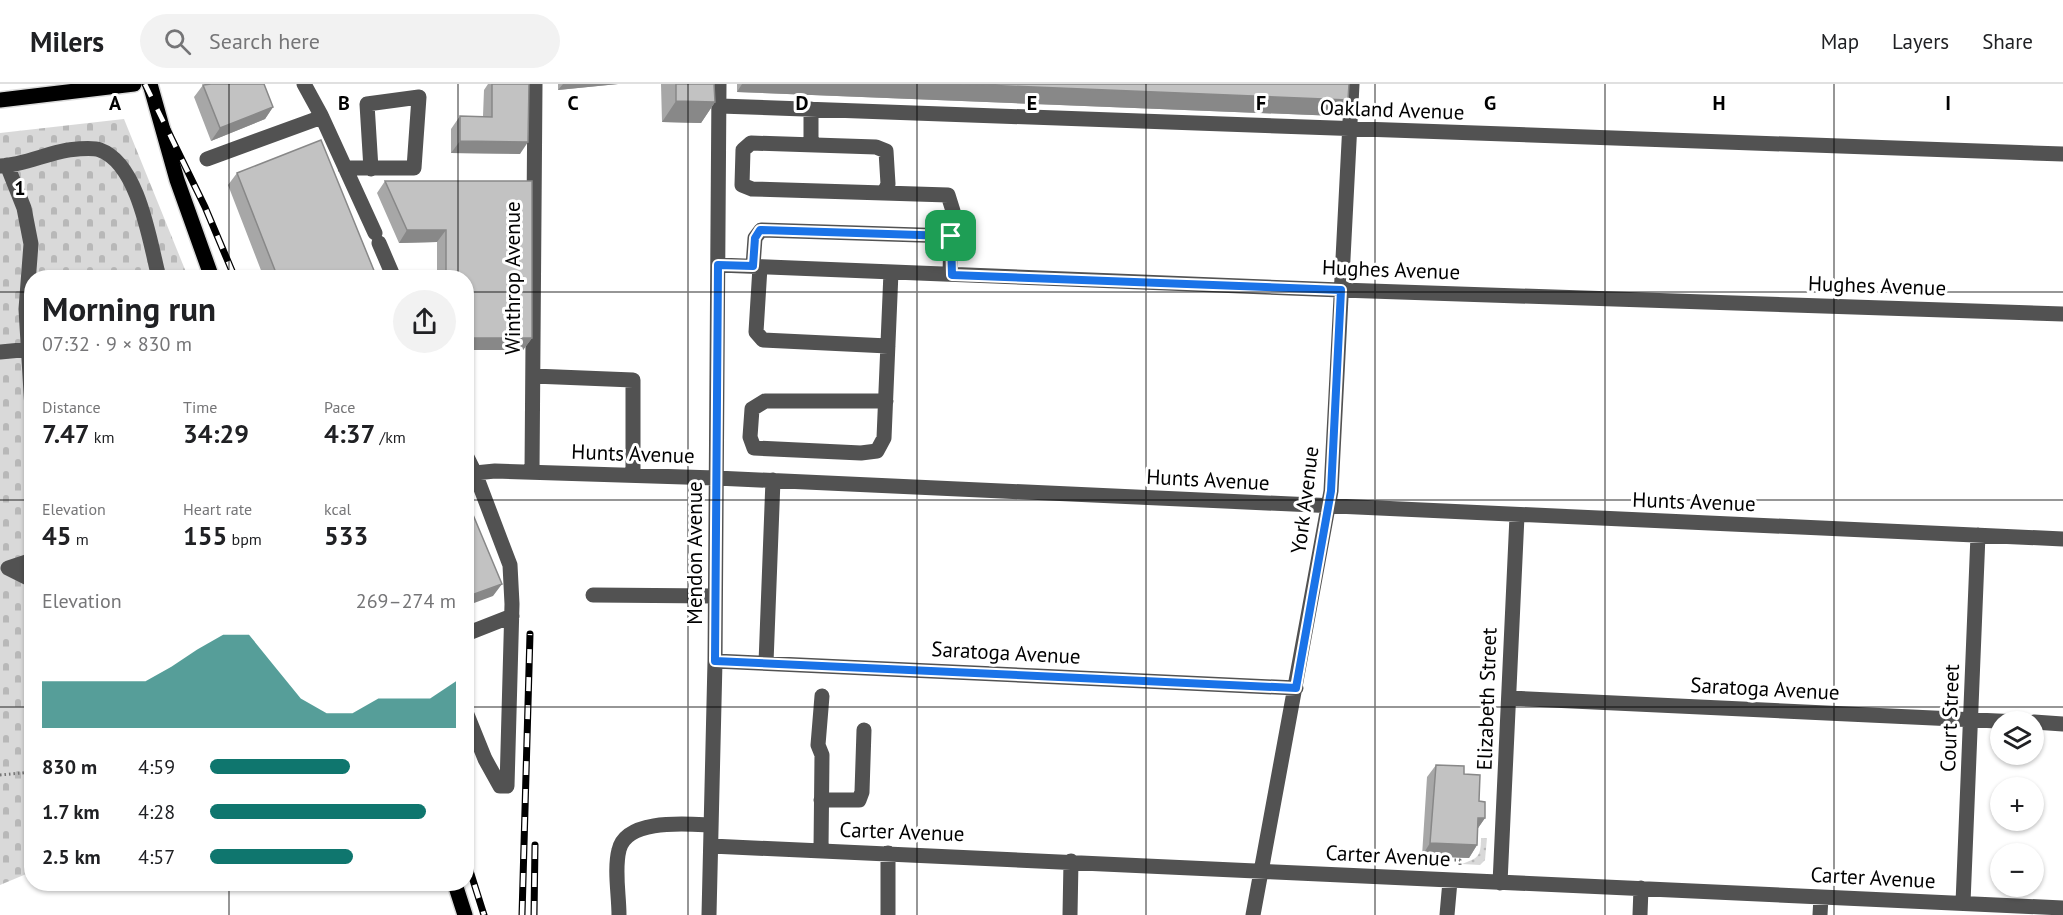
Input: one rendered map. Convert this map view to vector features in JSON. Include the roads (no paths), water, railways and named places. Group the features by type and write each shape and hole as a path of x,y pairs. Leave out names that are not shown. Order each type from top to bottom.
{"main road":[{"path":"0,100 91,86 134,84"},
{"path":"150,84 177,180 209,270"},
{"path":"457,891 465,915"}],"street":[{"path":"304,84 322,117 391,270"},
{"name":"Winthrop Avenue","path":"532,472 535,84"},
{"name":"Mendon Avenue","path":"709,915 715,661 719,84"},
{"name":"York Avenue","path":"1253,915 1329,507 1352,84"},
{"path":"345,168 371,169 414,168 418,97 367,104 371,169"},
{"name":"Oakland Avenue","path":"720,106 2063,154"},
{"path":"810,109 811,144"},
{"path":"207,159 322,117"},
{"path":"884,193 888,183 885,151 876,147 751,143 743,150 742,185 752,189 948,195 953,211 950,274"},
{"path":"29,270 31,244 24,208 3,166 68,150 100,150 111,157 127,176 144,214 157,270"},
{"path":"888,346 764,340 756,332 755,238 760,230 951,236"},
{"name":"Hughes Avenue","path":"718,265 1341,290 2063,314"},
{"path":"886,402 765,401 752,409 750,437 754,448 861,453 877,451 884,438 886,402 891,272"},
{"path":"0,352 24,350"},
{"path":"533,376 633,380 633,475"},
{"name":"Hunts Avenue","path":"475,473 532,472 773,480 1517,516 2063,539"},
{"path":"474,732 485,759 500,786 507,786 512,588 506,549 475,473"},
{"path":"766,663 773,480"},
{"name":"Elizabeth Street","path":"1500,883 1517,516"},
{"name":"Court Street","path":"1963,903 1978,535"},
{"path":"4,567 24,562"},
{"path":"4,567 24,576"},
{"path":"593,595 715,596"},
{"path":"474,631 512,616"},
{"name":"Saratoga Avenue","path":"715,661 1296,688"},
{"path":"821,850 822,756 818,745 822,696"},
{"name":"Saratoga Avenue","path":"1510,698 1990,720"},
{"path":"2044,722 2063,723"},
{"path":"821,800 859,800 862,792 864,730"},
{"path":"619,915 619,850 624,838 650,827 675,824 711,825"},
{"name":"Carter Avenue","path":"711,846 1963,903 2012,910 2063,908"},
{"path":"888,853 888,915"},
{"path":"1070,915 1071,861"},
{"path":"1447,915 1450,881"},
{"path":"1640,915 1641,888"},
{"path":"1820,915 1821,897"}],"railway":[{"path":"145,84 205,207 232,270"},
{"path":"522,915 530,634"},
{"path":"534,915 535,845"},
{"path":"474,883 484,915"}]}
